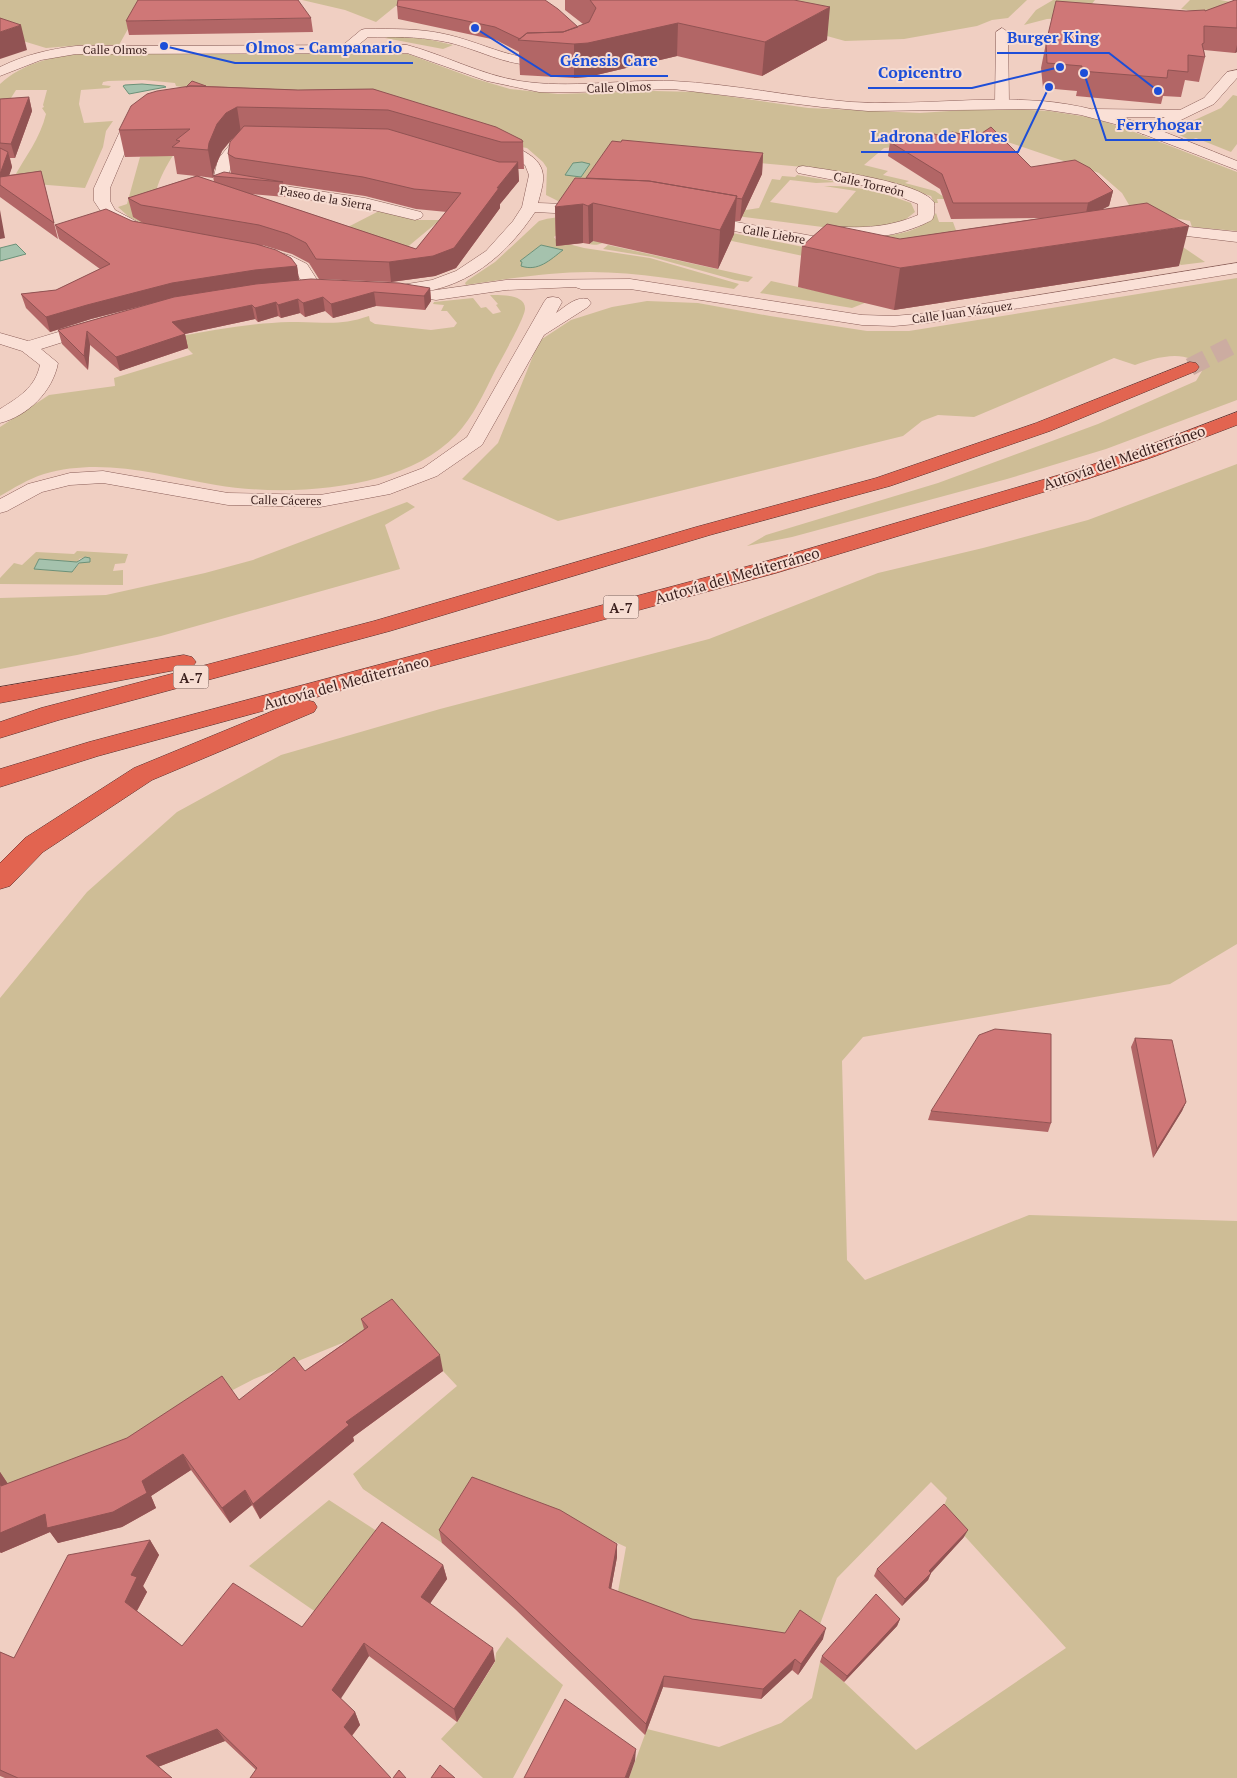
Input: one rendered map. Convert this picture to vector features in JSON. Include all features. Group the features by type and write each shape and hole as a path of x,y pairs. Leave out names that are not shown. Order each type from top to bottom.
{"highway":[{"name":"A-7","path":"0,730 50,714 382,626 703,531 883,482 1043,427 1190,367"},
{"name":"Autovía del Mediterráneo","path":"0,778 89,750 768,568 1083,474 1146,453 1237,418"},
{"path":"0,695 382,626"},
{"path":"0,879 34,845 143,774 411,664"}],"street":[{"path":"1002,32 1002,104"},
{"path":"347,48 365,33 418,33 447,38 499,56 530,62 564,60 570,57"},
{"name":"Calle Olmos","path":"0,72 38,56 76,50 407,49 432,55 489,78 522,86 563,88 666,85 706,87 779,99 852,106 911,107 1002,104 1059,106 1093,113 1147,131 1237,166"},
{"path":"1147,131 1209,101 1232,75 1237,74"},
{"path":"152,232 133,227 110,213 102,201 102,188 128,129 146,116 159,111"},
{"path":"1093,113 1145,114 1188,112"},
{"name":"Paseo de la Sierra","path":"276,139 242,139 225,160 221,176 234,183 365,203 415,215"},
{"path":"476,140 513,152 531,163 536,175 530,207 519,224 492,254 462,274 435,285 393,290 435,295 506,285 576,284 592,290 593,296 585,301 567,304 520,290 488,289"},
{"name":"Calle Torreón","path":"698,220 772,224 849,233 883,232 910,226 926,217 926,202 916,195 849,178 803,170"},
{"path":"518,175 536,175"},
{"path":"530,207 609,210"},
{"name":"Calle Liebre","path":"678,217 850,248 860,248"},
{"path":"1133,226 1237,237"},
{"path":"244,248 285,259 301,268 321,287 294,287"},
{"name":"Calle Juan Vázquez","path":"576,284 630,284 862,320 894,321 927,318 1237,268"},
{"name":"Calle Cáceres","path":"0,507 35,488 70,479 103,477 228,499 320,501 383,490 430,472 475,441 551,300 546,294 550,288 576,284"},
{"name":"Calle Juan Vázquez","path":"585,301 632,293 687,292"},
{"name":"Calle Cáceres","path":"533,335 585,301"},
{"path":"28,348 114,320"},
{"path":"0,338 28,348 49,363 48,375 42,388 0,417"}],"shaded area":[{"path":"0,0 144,0 119,45 82,45 46,48 0,34"},
{"path":"302,0 403,0 376,22 345,10"},
{"path":"643,0 1027,0 1008,18 992,20 977,26 904,39 845,41 733,10"},
{"path":"1053,0 1095,0 1081,17 1047,19 1024,25 1036,10"},
{"path":"1190,0 1220,0 1237,3 1227,16 1181,9"},
{"path":"392,36 427,39 453,45 443,49 385,38"},
{"path":"83,54 408,54 473,78 510,89 558,94 654,91 698,92 808,108 920,113 993,108 1049,111 1094,118 1237,172 1237,231 1192,227 1190,221 1153,214 1135,215 1122,193 1099,173 993,137 884,148 864,165 888,171 883,175 909,181 905,183 935,191 947,199 937,199 938,203 934,203 931,196 895,185 814,168 737,161 746,210 759,208 772,179 780,180 782,176 795,177 797,175 838,182 816,183 790,180 770,202 837,213 856,191 824,186 835,186 868,190 911,203 915,212 906,219 887,227 838,229 657,206 560,202 546,195 547,168 527,148 176,86 175,83 144,80 108,81 103,82 102,85 111,86 109,88 81,90 79,104 84,123 113,121 106,131 103,147 85,188 23,183 13,179 36,140 43,123 46,114 42,108 44,107 47,90 16,90 11,98 11,104 0,104 0,84 18,71 39,62"},
{"path":"142,84 166,87 129,94 123,86"},
{"path":"1233,95 1237,96 1237,144 1231,152 1196,138 1190,140 1175,133 1175,129 1221,108"},
{"path":"199,121 275,126 358,125 377,130 395,124 486,153 486,155 503,163 497,165 508,171 393,137 217,131 206,136 192,135 185,140 174,154 157,188 156,194 191,198 166,207 145,202 137,203 136,210 148,223 148,226 129,217 118,207 127,204 140,157 163,155 175,132 184,126"},
{"path":"582,162 590,164 581,177 565,175 573,163"},
{"path":"381,210 416,220 440,220 393,259 346,228"},
{"path":"936,213 939,222 953,222 957,233 897,242 868,238 914,229 929,220"},
{"path":"625,216 661,219 844,255 889,261 978,248 1120,232 1153,235 1174,241 1205,262 1181,265 1145,239 898,276 632,220 601,244 589,244 612,227 578,219 554,237 557,241 584,248 650,258 739,284 734,289 644,275 608,272 575,272 512,278 466,285 465,283 495,262 539,221 559,217 622,219","holes":["541,245 562,250 538,266 521,266 522,262 520,261"]},
{"path":"16,244 26,254 0,261 0,248"},
{"path":"541,245 563,250 544,264 533,267 521,266 522,262 520,261"},
{"path":"608,245 753,277 748,282 735,280 652,257 603,249"},
{"path":"1237,278 1237,400 1106,449 1007,479 792,537 747,546 766,535 938,483 1098,424 1196,381 1202,371 1197,363 1181,356 1162,357 1135,365 1114,358 974,417 938,415 922,421 903,436 558,521 462,479 498,443 539,341 571,320 612,307 647,301 698,303 867,331 909,331"},
{"path":"771,281 867,302 852,308 760,293"},
{"path":"490,295 512,296 521,300 525,309 517,330 478,404 462,428 433,454 406,468 376,479 343,486 276,490 245,489 216,485 130,469 87,467 44,474 0,496 0,427 49,395 115,386 114,378 193,354 176,337 218,329 261,324 338,322 369,316 370,321 375,324 431,330 454,327 457,323 447,311 441,311 444,305 433,304 434,302 473,298 481,308 486,307 493,314 501,312 496,305 498,304"},
{"path":"1237,464 1237,944 1170,984 863,1037 842,1061 847,1260 865,1280 1029,1215 1237,1221 1237,1778 629,1778 647,1729 719,1747 781,1723 812,1698 820,1662 916,1750 1066,1648 942,1511 947,1498 931,1482 837,1578 816,1635 785,1641 616,1603 626,1547 585,1528 446,1537 442,1543 363,1489 353,1474 457,1386 443,1371 379,1328 254,1379 30,1495 8,1484 0,1483 0,998 87,892 177,812 281,755 440,709 709,639 878,573 1088,520"},
{"path":"407,502 415,507 385,525 400,569 161,636 77,655 0,669 0,598 106,595 205,573 253,560"},
{"path":"77,551 128,554 125,563 115,564 113,571 123,570 123,585 0,584 0,578 14,563 22,565 36,552 74,554","holes":["85,557 72,572 34,569 39,559 78,562 79,559"]},
{"path":"85,557 90,558 90,562 79,563 72,572 34,569 39,559 77,562"},
{"path":"329,1500 386,1537 326,1619 249,1566"},
{"path":"507,1637 563,1685 513,1778 483,1778 441,1739 457,1722 495,1662 496,1653"}],"building":[{"path":"138,0 298,0 311,18 126,21"},
{"path":"398,0 545,0 578,27 563,32 527,33 520,39 495,27 397,6"},
{"path":"590,0 794,0 830,7 765,42 678,23 588,43 574,44 518,40 527,33 563,32 589,22 596,8"},
{"path":"1237,0 1237,28 1204,26 1204,43 1202,44 1205,57 1188,55 1188,72 1168,70 1167,78 1081,71 1082,66 1047,63 1046,43 1056,1 1205,11"},
{"path":"0,18 21,25 0,32"},
{"path":"192,81 206,86 186,87"},
{"path":"190,86 298,90 373,89 496,127 523,142 501,142 388,110 237,107 226,113 217,124 208,150 172,147 180,141 176,140 190,129 119,130 131,106 147,94"},
{"path":"29,97 11,144 0,143 0,99"},
{"path":"244,126 388,129 499,162 518,162 454,248 433,256 389,262 316,259 306,243 288,234 259,225 141,205 128,198 197,176 416,249 461,193 414,189 363,177 235,158 228,154 230,142"},
{"path":"991,127 1031,167 1075,160 1090,168 1113,191 1088,203 953,203 942,174 890,142 929,138 934,134 946,137 952,132 965,135 970,131 982,133"},
{"path":"622,140 763,153 742,199 736,198 737,196 649,181 586,178 612,141 621,142"},
{"path":"0,148 8,152 0,174"},
{"path":"41,171 54,223 0,185 0,177"},
{"path":"224,172 283,182 213,176"},
{"path":"575,178 649,181 737,196 720,230 593,203 588,206 583,204 555,207"},
{"path":"1147,203 1189,226 900,268 802,246 827,224 900,239"},
{"path":"106,209 132,221 256,244 276,250 291,258 297,266 255,270 172,283 46,317 21,294 56,290 110,264 55,225"},
{"path":"311,279 399,283 430,288 424,296 374,292 331,304 323,297 303,303 298,299 278,305 276,302 255,308 252,305 172,322 185,334 116,357 87,331 84,356 58,330 174,297 256,284"},
{"path":"995,1029 1051,1034 1051,1123 931,1111 979,1035"},
{"path":"1135,1038 1172,1040 1186,1102 1157,1149"},
{"path":"392,1299 440,1355 346,1422 349,1425 253,1504 245,1490 222,1508 183,1454 142,1481 147,1493 113,1512 47,1528 45,1514 0,1533 0,1482 1,1486 127,1438 222,1376 239,1400 294,1357 305,1371 368,1327 361,1319"},
{"path":"472,1477 560,1510 617,1544 609,1588 692,1619 785,1633 800,1610 826,1628 801,1664 795,1659 763,1689 664,1676 646,1724 439,1530"},
{"path":"944,1504 968,1530 929,1571 931,1573 905,1599 877,1569"},
{"path":"382,1522 443,1565 421,1597 493,1648 454,1709 364,1643 332,1690 355,1712 344,1727 391,1778 250,1778 257,1768 217,1729 146,1756 172,1778 18,1778 0,1770 0,1652 14,1658 68,1555 150,1540 131,1575 137,1577 125,1602 182,1646 233,1583 302,1627"},
{"path":"876,1594 900,1619 847,1676 822,1656"},
{"path":"565,1699 636,1749 625,1778 524,1778"},
{"path":"440,1765 455,1778 431,1778"},
{"path":"399,1770 406,1778 393,1778"}],"tunnel":[{"path":"1190,367 1237,343"}],"place":[{"name":"Génesis Care","path":"475,28"},
{"name":"Olmos - Campanario","path":"164,46"},
{"name":"Copicentro","path":"1060,67"},
{"name":"Ferryhogar","path":"1084,73"},
{"name":"Ladrona de Flores","path":"1049,87"},
{"name":"Burger King","path":"1158,91"}]}
